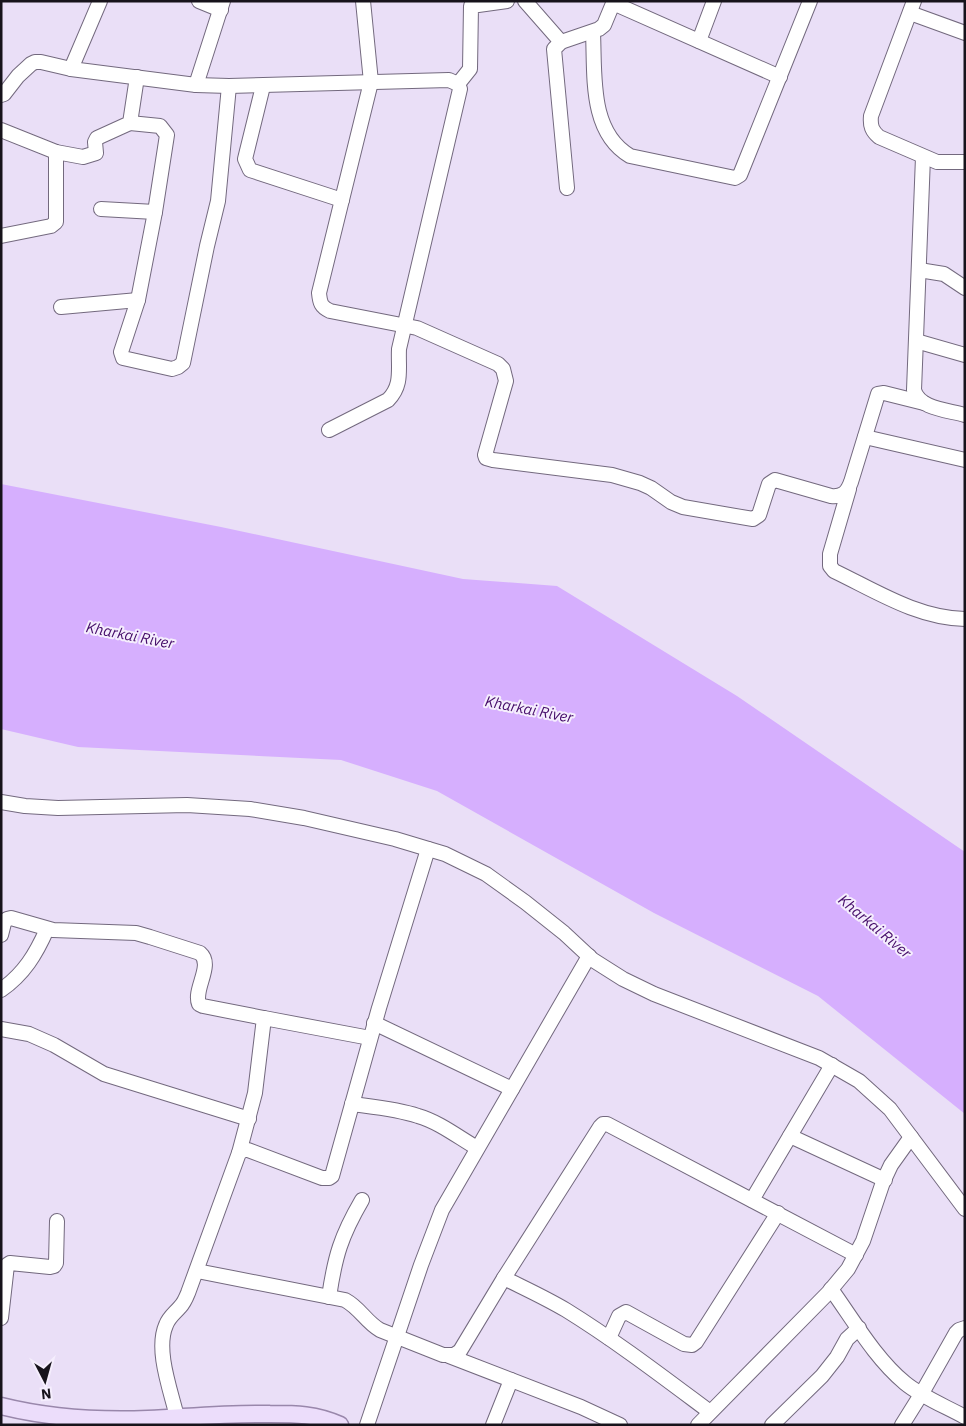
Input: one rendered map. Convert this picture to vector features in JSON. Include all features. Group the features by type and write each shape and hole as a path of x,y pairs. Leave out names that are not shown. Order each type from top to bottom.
{"main road":[{"path":"1,1406 24,1412 82,1419 147,1419 234,1414 305,1414 324,1418 340,1425"}],"street":[{"path":"70,69 100,1"},
{"path":"196,85 222,5 200,1"},
{"path":"363,1 371,82 319,293 323,308 330,312 405,325 430,333 498,364 503,369 506,381 485,455 489,459 626,478 651,488 683,508 748,520 759,516 769,484 775,480 830,496 844,494 848,489"},
{"path":"458,84 470,69 471,6 507,1"},
{"path":"526,1 561,42"},
{"path":"698,41 714,1"},
{"path":"592,33 597,107 600,118 612,141 620,151 630,156 731,178 738,177 810,1"},
{"path":"567,188 553,55 554,49 561,42 592,33 604,25 614,2 780,77"},
{"path":"965,33 912,7 871,116 870,124 872,132 880,137 923,157 943,163 965,162"},
{"path":"2,96 18,76 31,64 42,62 70,69 196,85 263,86 449,80 458,84 460,89 399,349 400,374 395,393 388,400 328,430"},
{"path":"130,123 137,77"},
{"path":"1,130 56,152 83,157 96,153 95,142 97,138 130,123 160,126 167,135 155,212 138,300 121,352 123,358 166,369 178,367 183,363 218,201 229,86"},
{"path":"263,86 246,159 250,170 342,200"},
{"path":"1,236 51,226 56,222 56,152"},
{"path":"923,157 914,390 924,403"},
{"path":"101,209 155,212"},
{"path":"919,270 944,274 965,288"},
{"path":"61,307 138,300"},
{"path":"916,341 965,355"},
{"path":"965,415 884,393 878,394 848,489 829,560 830,566 834,571 910,608 936,617 965,619"},
{"path":"865,437 965,460"},
{"path":"1,802 58,808 187,805 250,809 304,818 395,839 445,854 486,874 564,933 589,956 623,979 654,994 820,1058 860,1081 890,1109 965,1209"},
{"path":"239,1153 248,1150 322,1178 329,1178 333,1173 374,1023 428,849"},
{"path":"2,931 5,920 11,918 48,929 150,936 200,953 203,956 206,962 198,993 199,1004 203,1006 370,1038"},
{"path":"1,990 25,970 48,929"},
{"path":"367,1425 432,1232 442,1210 589,956"},
{"path":"177,1417 164,1362 162,1344 165,1327 171,1315 181,1306 196,1271 239,1153 257,1084 264,1018"},
{"path":"374,1023 512,1089"},
{"path":"1,1029 29,1034 54,1045 104,1074 249,1119"},
{"path":"752,1200 832,1065"},
{"path":"352,1104 396,1110 419,1116 477,1148"},
{"path":"449,1356 460,1351 504,1278 603,1124 610,1124 856,1255"},
{"path":"790,1136 885,1180"},
{"path":"698,1425 831,1290 848,1269 863,1241 891,1165 911,1137"},
{"path":"330,1297 339,1246 349,1222 362,1200"},
{"path":"609,1338 619,1316 626,1312 684,1344 692,1345 696,1342 778,1213"},
{"path":"1,1318 7,1266 10,1263 54,1266 56,1263 57,1221"},
{"path":"196,1271 345,1300 354,1304 373,1326 397,1337 606,1417 620,1425"},
{"path":"504,1278 564,1309 609,1338 710,1412"},
{"path":"831,1290 888,1367 906,1384 965,1417"},
{"path":"772,1425 822,1376 837,1358 848,1339 859,1328"},
{"path":"902,1425 922,1394 956,1333 965,1328"},
{"path":"493,1425 511,1380"}],"water":[{"name":"Kharkai River","path":"1,484 221,527 463,579 557,586 737,696 965,852 965,1114 818,996 654,913 437,791 341,760 78,747 1,729"}]}
